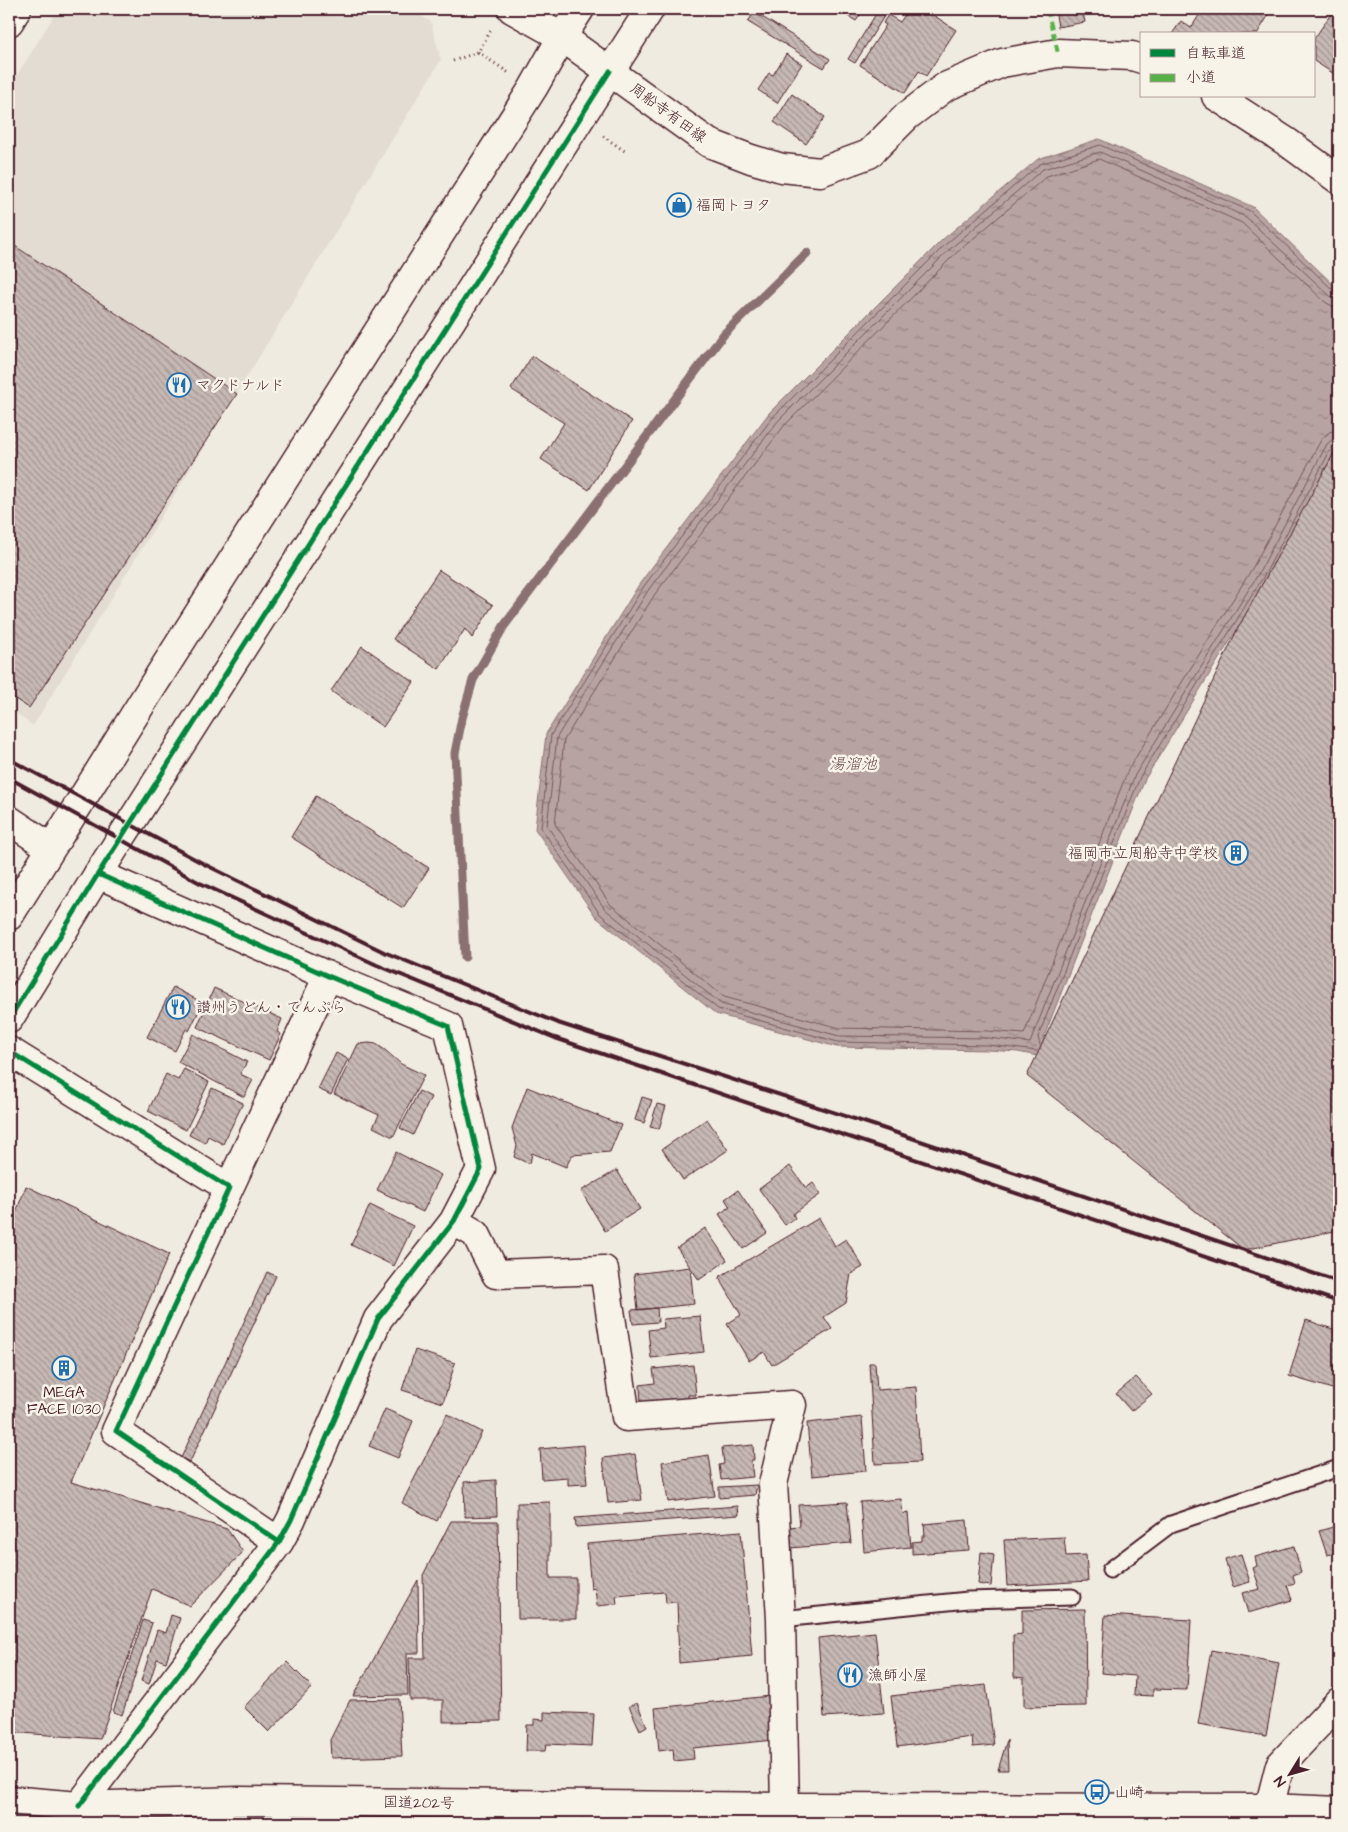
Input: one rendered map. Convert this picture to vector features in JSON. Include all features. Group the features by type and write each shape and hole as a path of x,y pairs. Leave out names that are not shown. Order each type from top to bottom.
{"main road":[{"path":"9,22 17,9"},
{"path":"9,916 145,698 533,88 580,9"},
{"path":"9,1019 98,874 650,9"},
{"name":"周船寺有田線","path":"504,16 562,37 709,143 751,159 782,168 820,172 869,154 907,116 945,87 1002,63 1058,53 1132,56 1140,59"},
{"path":"1219,98 1338,175"},
{"path":"9,820 51,848"},
{"path":"79,1806 279,1542 291,1520 378,1319 454,1221 481,1169 448,1026 328,976 98,874"},
{"path":"279,1542 116,1431 328,976"},
{"path":"9,1051 229,1188"},
{"path":"454,1221 476,1234 496,1274 604,1270 626,1417 792,1405 773,1484 781,1619 785,1807"},
{"path":"1269,1808 1280,1765 1339,1702"},
{"name":"国道202号","path":"9,1800 79,1806 239,1801 528,1814 785,1807 1269,1808 1339,1811"}],"lane":[{"path":"1110,1570 1171,1524 1339,1468"},
{"path":"781,1619 968,1600 1072,1597"}],"path":[{"path":"453,61 478,52 504,16"}],"shaded area":[{"path":"58,9 410,9 431,22 441,60 33,726 9,708 9,88"}],"water":[{"name":"湯溜池","path":"1099,139 1253,207 1339,290 1339,445 1270,576 1145,779 1043,1039 1057,1060 1018,1052 988,1050 837,1047 716,1014 596,917 535,829 546,734 640,583 769,413 942,240 1038,159"}],"building":[{"path":"837,9 864,9 856,21"},
{"path":"879,9 886,13 855,63 848,59"},
{"path":"909,9 924,9 956,30 926,76 919,71 905,93 860,65 886,25 883,23 888,15 900,22"},
{"path":"1055,9 1082,9 1085,22 1058,27"},
{"path":"1203,9 1257,9 1268,16 1258,32 1173,32 1181,21 1191,28"},
{"path":"1333,11 1339,15 1339,77 1316,62 1316,36"},
{"path":"754,12 830,59 824,68 748,22"},
{"path":"786,54 802,64 777,103 758,90 769,73 773,75"},
{"path":"792,94 825,117 806,144 774,122"},
{"path":"9,242 237,394 29,708 9,695"},
{"path":"532,356 632,421 589,490 541,459 564,423 511,389"},
{"name":"福岡市立周船寺中学校","path":"1339,444 1339,1230 1244,1250 1027,1076 1237,630"},
{"path":"439,570 493,605 472,638 465,629 439,669 393,639"},
{"path":"362,646 414,682 383,727 331,691"},
{"path":"316,796 429,868 403,908 291,837"},
{"path":"173,987 203,1003 189,1031 186,1029 175,1051 147,1037"},
{"path":"214,988 282,1019 277,1032 281,1034 269,1060 197,1027"},
{"path":"193,1034 247,1062 240,1074 253,1080 244,1097 178,1062"},
{"path":"358,1044 376,1044 401,1064 424,1075 393,1137 373,1127 379,1115 334,1094"},
{"path":"336,1053 348,1059 331,1095 318,1089"},
{"path":"184,1069 209,1082 186,1130 148,1111 166,1074 178,1080"},
{"path":"527,1087 621,1125 610,1152 572,1155 566,1167 532,1153 530,1164 514,1157 517,1146 512,1128"},
{"path":"212,1088 243,1103 223,1144 208,1136 205,1143 189,1135"},
{"path":"419,1091 431,1097 413,1135 400,1128"},
{"path":"642,1097 652,1100 644,1123 635,1120"},
{"path":"657,1104 666,1106 659,1129 650,1127"},
{"path":"707,1119 728,1150 683,1180 662,1149"},
{"path":"396,1152 441,1175 423,1212 377,1190"},
{"path":"790,1166 806,1188 813,1183 821,1194 793,1214 795,1218 785,1225 759,1189"},
{"path":"617,1170 640,1209 605,1231 581,1191"},
{"name":"MEGA FACE 1030","path":"26,1186 169,1254 71,1482 227,1529 243,1552 190,1606 152,1589 100,1739 9,1732 9,1231"},
{"path":"738,1190 767,1233 743,1249 719,1214 730,1207 725,1199"},
{"path":"370,1205 413,1226 394,1266 351,1245"},
{"path":"819,1218 835,1246 846,1239 863,1267 851,1274 846,1303 824,1317 832,1329 772,1365 764,1352 749,1361 727,1324 741,1315 719,1277"},
{"path":"705,1228 727,1260 699,1280 677,1248"},
{"path":"690,1267 694,1304 638,1310 634,1274"},
{"path":"267,1272 276,1276 190,1462 181,1458"},
{"path":"657,1308 658,1322 633,1324 631,1310"},
{"path":"700,1316 704,1352 651,1358 648,1330 664,1328 663,1319"},
{"path":"1306,1320 1339,1331 1339,1391 1289,1376"},
{"path":"415,1350 455,1363 443,1403 402,1390"},
{"path":"869,1363 875,1363 877,1390 916,1387 920,1462 875,1464"},
{"path":"693,1365 696,1395 688,1395 688,1400 641,1405 640,1385 655,1383 653,1369"},
{"path":"1136,1377 1152,1394 1131,1411 1116,1394"},
{"path":"385,1409 413,1421 398,1458 369,1446"},
{"path":"447,1414 482,1432 437,1521 402,1503"},
{"path":"862,1417 866,1471 812,1476 807,1423"},
{"path":"584,1445 587,1484 568,1485 568,1477 542,1479 540,1449"},
{"path":"753,1445 754,1460 751,1460 753,1477 721,1480 719,1465 724,1464 722,1448"},
{"path":"635,1454 642,1500 608,1503 603,1458"},
{"path":"709,1455 715,1496 668,1502 662,1462"},
{"path":"496,1480 497,1516 465,1517 464,1482"},
{"path":"757,1485 755,1495 719,1498 719,1487"},
{"path":"901,1499 903,1514 908,1513 911,1547 864,1552 860,1502"},
{"path":"550,1502 550,1578 576,1578 576,1619 518,1619 517,1503"},
{"path":"847,1502 851,1543 790,1548 788,1527 800,1526 798,1505"},
{"path":"738,1506 739,1515 576,1527 575,1518"},
{"path":"967,1520 969,1550 912,1554 912,1542 922,1541 922,1536 925,1536 924,1524"},
{"path":"451,1521 498,1521 501,1721 443,1722 443,1700 410,1700 409,1658 425,1658 423,1575"},
{"path":"1333,1527 1339,1552 1327,1555 1319,1531"},
{"path":"741,1531 752,1656 679,1663 677,1602 666,1603 665,1592 616,1596 617,1604 597,1606 595,1588 591,1589 587,1544"},
{"path":"1064,1537 1066,1556 1086,1555 1088,1581 1007,1586 1004,1540"},
{"path":"1294,1546 1301,1572 1293,1575 1295,1583 1287,1585 1292,1600 1248,1613 1242,1593 1260,1589 1253,1568 1257,1566 1255,1557"},
{"path":"981,1552 994,1554 991,1586 978,1584"},
{"path":"1241,1554 1250,1582 1233,1587 1225,1559"},
{"path":"418,1580 419,1653 407,1653 408,1695 353,1696"},
{"path":"1085,1609 1086,1706 1024,1707 1024,1678 1014,1677 1013,1635 1022,1634 1022,1610"},
{"path":"171,1615 180,1618 166,1662 157,1659 149,1684 141,1681 157,1630 166,1633"},
{"path":"1105,1615 1191,1620 1187,1690 1153,1689 1153,1696 1134,1695 1135,1676 1101,1673"},
{"path":"143,1620 152,1623 122,1715 113,1712"},
{"name":"漁師小屋","path":"875,1632 884,1713 824,1717 818,1638"},
{"path":"1211,1650 1279,1663 1266,1736 1198,1724"},
{"path":"287,1662 312,1687 269,1732 244,1707"},
{"path":"986,1685 994,1745 973,1747 972,1737 897,1747 891,1696"},
{"path":"770,1696 775,1740 693,1748 694,1759 674,1761 673,1749 659,1751 655,1708"},
{"path":"399,1699 402,1756 331,1758 330,1740 350,1700"},
{"path":"637,1703 647,1726 640,1730 629,1706"},
{"path":"544,1712 594,1714 592,1746 546,1744 545,1751 526,1751 527,1725 534,1725 534,1719 544,1720"},
{"path":"1007,1740 1008,1770 998,1770"}],"waterway":[{"path":"465,957 455,753 462,718 473,680 504,626 724,334 807,253"}],"railway":[{"path":"9,759 204,864 384,952 558,1023 876,1126 1339,1282"},
{"path":"9,778 200,883 377,965 555,1038 1339,1302"}],"marked path":[{"path":"1047,9 1058,53"}],"cycle path":[{"path":"9,1019 98,874 610,71"},
{"path":"98,874 328,976 448,1026 481,1169 454,1221 378,1319 291,1520 279,1542"},
{"path":"9,1051 229,1188 116,1431 279,1542 79,1806"}],"place":[{"name":"福岡トヨタ","path":"679,205"},
{"name":"マクドナルド","path":"179,385"},
{"name":"福岡市立周船寺中学校","path":"1236,853"},
{"name":"讃州うどん・てんぷら","path":"178,1007"},
{"name":"MEGA FACE 1030","path":"64,1368"},
{"name":"漁師小屋","path":"850,1675"},
{"name":"山崎","path":"1097,1792"}]}
